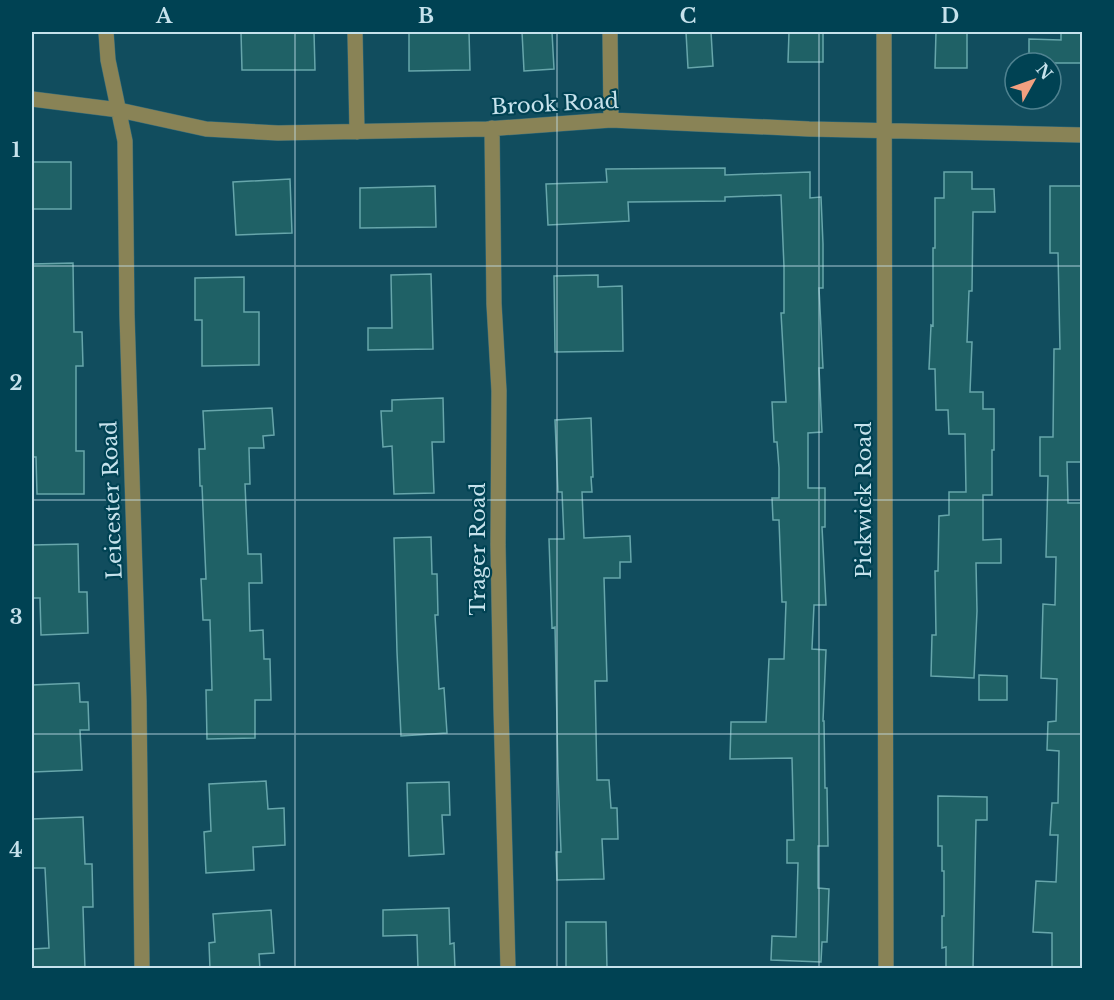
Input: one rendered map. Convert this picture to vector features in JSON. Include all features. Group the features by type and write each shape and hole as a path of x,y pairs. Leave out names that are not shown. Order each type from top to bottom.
{"street":[{"name":"Leicester Road","path":"106,32 108,60 125,141 127,315 139,701 142,969"},
{"path":"355,32 357,132"},
{"path":"610,32 611,120"},
{"name":"Pickwick Road","path":"884,32 886,969"},
{"name":"Brook Road","path":"32,99 119,110 206,129 278,133 492,128 611,120 809,129 1083,135"},
{"name":"Trager Road","path":"492,128 494,304 499,391 498,545 501,708 508,969"}],"building":[{"path":"241,32 314,32 315,70 242,70"},
{"path":"409,32 469,32 470,70 409,71"},
{"path":"522,32 552,32 554,69 524,71"},
{"path":"686,32 711,32 713,66 688,68"},
{"path":"789,32 823,32 823,62 788,62"},
{"path":"936,32 967,32 967,68 935,68"},
{"path":"1061,32 1083,32 1083,63 1063,63 1063,51 1029,51 1029,39 1061,40"},
{"path":"32,162 71,162 71,209 32,209"},
{"path":"725,168 725,175 810,172 810,198 821,197 823,288 819,288 823,368 819,368 822,432 808,433 808,488 825,488 825,527 822,527 826,605 814,605 812,649 826,650 823,721 828,846 818,846 818,888 829,889 827,942 822,942 821,962 771,960 772,936 796,937 798,863 787,863 787,840 794,840 792,758 730,759 731,722 766,722 769,659 784,659 786,602 782,602 779,520 773,520 772,498 779,498 779,468 777,442 774,442 772,402 786,402 781,313 784,313 784,267 781,195 725,197 725,201 628,202 629,221 548,225 546,184 607,182 606,169"},
{"path":"944,172 972,172 972,189 994,189 995,212 973,212 972,291 969,291 967,342 972,342 970,392 983,392 983,409 994,409 992,495 983,495 983,540 1001,539 1001,563 976,563 977,611 974,678 931,676 932,635 936,635 935,571 938,571 939,516 949,515 949,492 966,492 965,434 949,434 948,410 936,410 935,369 929,369 931,325 933,326 935,198 944,198"},
{"path":"290,179 292,233 236,235 233,182"},
{"path":"435,186 436,227 360,228 360,188"},
{"path":"1050,186 1083,186 1083,462 1067,462 1068,503 1083,503 1083,969 1052,969 1052,933 1033,932 1036,881 1056,882 1058,835 1050,835 1052,803 1058,803 1059,751 1047,750 1048,722 1056,721 1057,679 1041,678 1043,604 1055,605 1056,557 1046,557 1048,476 1040,476 1040,437 1053,437 1054,349 1060,349 1058,253 1050,253"},
{"path":"73,263 74,332 82,332 83,366 76,366 76,451 84,451 84,494 37,494 36,457 32,457 32,264"},
{"path":"431,274 433,349 368,350 368,328 392,328 391,275"},
{"path":"598,275 598,287 622,286 623,351 555,352 554,276"},
{"path":"244,277 244,312 259,312 259,365 202,366 202,320 195,320 195,278"},
{"path":"443,398 444,442 432,442 434,493 394,494 392,446 383,447 381,411 392,411 392,400"},
{"path":"272,408 274,435 263,436 264,448 249,448 250,484 245,484 248,554 261,554 262,583 249,583 250,631 263,630 264,659 270,659 271,700 255,700 255,738 207,739 206,690 212,690 210,620 203,620 201,579 206,579 199,449 205,449 203,411"},
{"path":"591,418 593,477 591,477 592,492 582,492 584,538 630,536 631,562 620,562 620,578 604,578 607,681 595,681 597,780 609,780 611,808 617,808 618,839 602,839 604,879 557,880 556,852 561,852 555,627 552,628 549,539 564,539 562,492 558,492 555,420"},
{"path":"431,537 432,574 437,574 438,615 435,615 439,689 444,688 447,733 401,736 394,538"},
{"path":"78,544 79,592 87,592 88,633 41,635 40,598 32,598 32,545"},
{"path":"979,675 1007,676 1007,700 979,700"},
{"path":"79,683 80,702 88,702 89,730 80,730 82,770 33,772 32,685"},
{"path":"266,781 268,809 284,808 285,845 253,847 254,870 206,873 204,832 211,831 209,784"},
{"path":"449,782 450,815 442,815 444,854 409,856 407,783"},
{"path":"938,796 987,797 987,820 976,820 973,969 946,969 946,947 942,948 944,871 942,871 942,846 938,846"},
{"path":"83,817 85,864 92,864 93,907 83,907 85,969 32,969 32,949 49,948 45,868 32,868 32,819"},
{"path":"449,908 450,944 454,943 455,969 418,969 417,935 383,936 383,910"},
{"path":"271,910 274,953 259,954 260,969 210,969 209,943 215,942 213,914"},
{"path":"566,922 606,922 607,969 566,969"}]}
